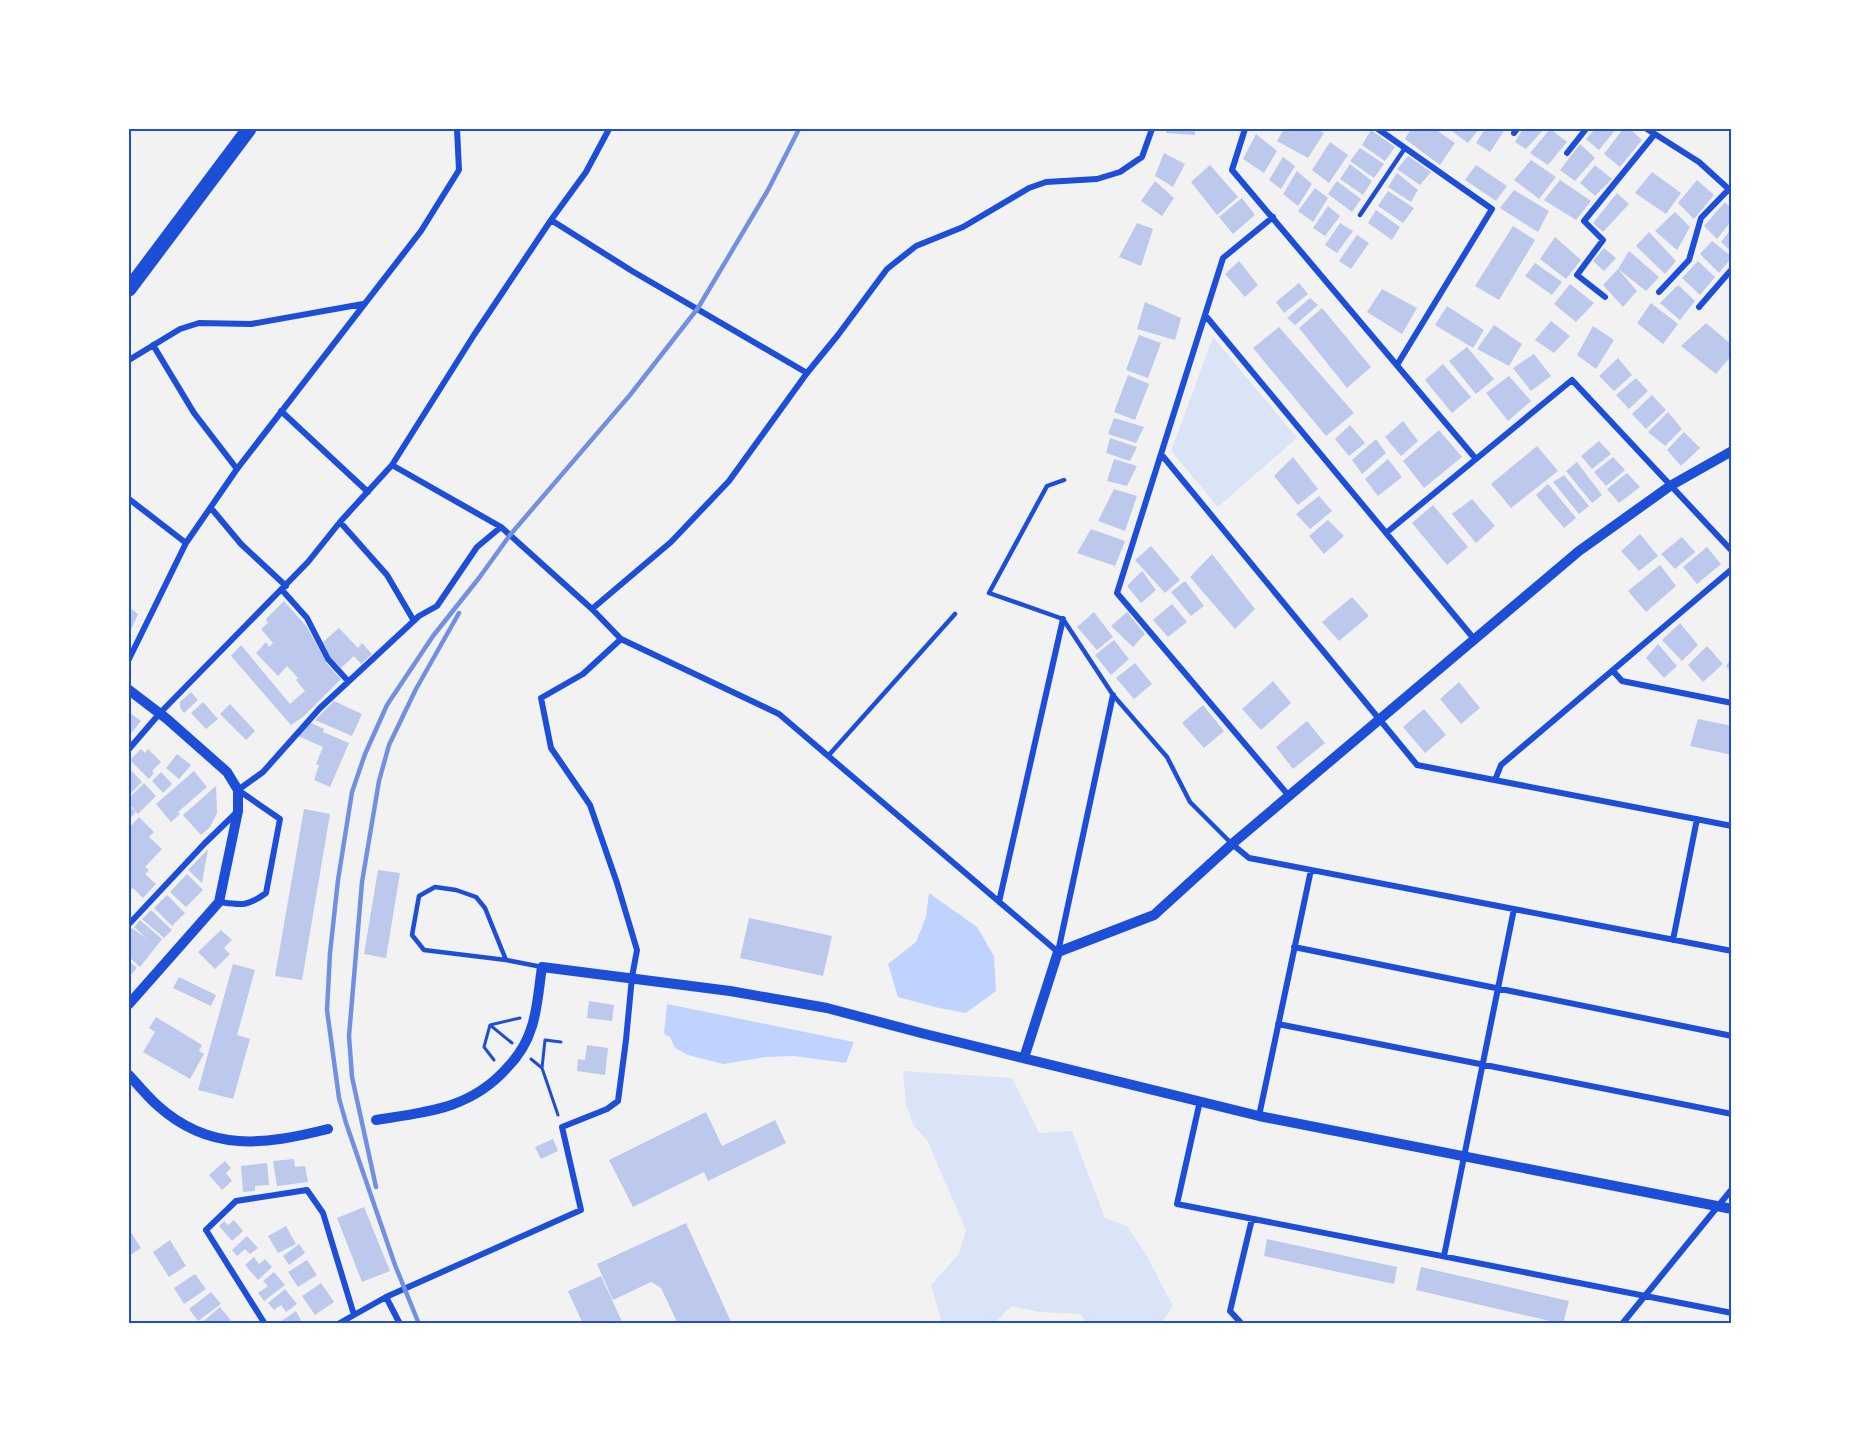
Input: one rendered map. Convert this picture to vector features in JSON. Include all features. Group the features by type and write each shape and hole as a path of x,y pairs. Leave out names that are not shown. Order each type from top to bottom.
{"main road":[{"path":"129,289 249,129"}],"street":[{"path":"129,659 186,543 237,469 421,231 459,170 457,129"},
{"path":"129,749 160,713 284,588 392,465 474,335 586,172 609,129"},
{"path":"592,609 671,542 729,481 807,373 887,269 916,246 963,227 1029,188 1046,182 1097,179 1120,172 1142,158 1152,129"},
{"path":"1245,129 1232,170 1476,459"},
{"path":"1378,129 1492,209 1397,365"},
{"path":"1567,153 1587,129"},
{"path":"1647,129 1699,162 1730,191 1701,218 1689,260 1659,292"},
{"path":"1605,297 1578,275 1603,240 1584,221 1654,135"},
{"path":"1273,217 1223,258 1117,593 1289,795"},
{"path":"551,220 632,271 807,373"},
{"path":"1699,307 1732,269"},
{"path":"129,360 180,329 199,323 250,324 364,304"},
{"path":"1204,315 1475,639"},
{"path":"153,345 194,413 237,469"},
{"path":"1386,533 1572,380 1732,551"},
{"path":"281,411 368,492"},
{"path":"1058,952 1154,915 1289,795 1579,551 1670,486 1732,452"},
{"path":"1161,454 1416,765 1732,826"},
{"path":"392,465 501,527 592,609 621,639 779,714 1058,952"},
{"path":"129,499 186,543"},
{"path":"211,508 241,544 284,588 307,618 327,659 348,681"},
{"path":"340,522 387,575 414,621"},
{"path":"238,790 263,771 320,708 348,681 414,621 437,606 477,547 501,527"},
{"path":"1495,780 1501,765 1732,569"},
{"path":"999,902 1063,619"},
{"path":"338,1324 386,1297 581,1210 562,1127 607,1109 618,1101 637,950 590,805 551,748 541,698 583,674 621,639"},
{"path":"1613,670 1622,681 1732,703"},
{"path":"129,690 160,713 227,772 238,790 280,819 266,893 253,903 241,905 219,902"},
{"path":"1024,1058 1058,952 1113,695"},
{"path":"129,1004 219,902 238,811 238,790"},
{"path":"129,924 238,811"},
{"path":"1673,940 1697,819"},
{"path":"1232,844 1249,858 1732,951"},
{"path":"1259,1116 1311,870"},
{"path":"1444,1256 1514,909"},
{"path":"1294,947 1732,1036"},
{"path":"376,1120 449,1106 466,1100 497,1080 519,1055 526,1041 535,1014 542,967 632,977 827,1008 1259,1116 1732,1209"},
{"path":"1278,1024 1732,1114"},
{"path":"129,1074 158,1106 181,1123 208,1136 235,1143 264,1142 328,1129"},
{"path":"1200,1101 1177,1204 1732,1312"},
{"path":"1622,1324 1732,1189"},
{"path":"265,1324 206,1230 236,1201 307,1190 323,1213 354,1315"},
{"path":"1242,1324 1230,1311 1252,1218"},
{"path":"386,1297 399,1324"}],"lane":[{"path":"1360,215 1405,148"},
{"path":"1064,480 1047,486 989,593 1063,619 1113,695 1167,757 1190,802 1232,844"},
{"path":"828,756 955,614"},
{"path":"506,960 485,908 476,897 456,890 435,887 419,896 412,934 424,950 542,967"}],"path":[{"path":"498,1064 484,1047 490,1025 520,1018"},
{"path":"561,1042 545,1040 542,1068 562,1127"}],"shaded area":[{"path":"1213,337 1297,438 1218,507 1171,451"},
{"path":"903,1071 1012,1078 1039,1133 1072,1131 1105,1218 1127,1226 1147,1256 1173,1306 1161,1324 1089,1324 1080,1314 1039,1312 1011,1306 994,1324 942,1324 931,1285 959,1254 966,1230 927,1140 914,1126 906,1105"}],"water":[{"path":"929,893 977,927 994,956 996,991 966,1013 898,997 888,964 916,942 926,917"},
{"path":"667,1004 854,1042 846,1063 794,1056 765,1057 723,1064 688,1055 675,1048 670,1037 664,1034"}],"building":[{"path":"1167,129 1195,129 1195,135 1166,133"},
{"path":"1284,129 1318,129 1324,133 1308,158 1277,141"},
{"path":"1411,129 1435,129 1455,143 1440,165 1405,139"},
{"path":"1449,129 1479,129 1468,143"},
{"path":"1485,129 1504,131 1490,152 1476,143"},
{"path":"1523,129 1544,129 1526,149 1515,142"},
{"path":"1550,129 1567,142 1548,165 1530,153"},
{"path":"1595,129 1616,129 1599,150 1586,139"},
{"path":"1623,129 1630,129 1642,140 1620,167 1604,154"},
{"path":"1371,130 1395,147 1385,161 1362,145"},
{"path":"1256,134 1277,151 1264,173 1243,159"},
{"path":"1330,142 1348,155 1329,183 1312,170"},
{"path":"1580,144 1595,158 1575,181 1560,170"},
{"path":"1360,148 1384,164 1374,178 1350,161"},
{"path":"1164,153 1185,164 1173,187 1155,176"},
{"path":"1408,156 1431,172 1420,185 1397,169"},
{"path":"1283,157 1295,166 1281,189 1269,180"},
{"path":"1531,160 1556,177 1539,199 1514,180"},
{"path":"1350,164 1372,181 1363,195 1340,179"},
{"path":"1210,165 1238,197 1217,215 1191,182"},
{"path":"1476,165 1507,186 1496,201 1465,180"},
{"path":"1595,165 1612,179 1595,196 1580,183"},
{"path":"1297,171 1312,184 1298,206 1283,194"},
{"path":"1652,172 1681,193 1666,214 1635,193"},
{"path":"1397,173 1418,190 1411,202 1388,187"},
{"path":"1560,180 1591,201 1576,220 1544,200"},
{"path":"1697,180 1714,195 1694,219 1678,203"},
{"path":"1155,181 1174,198 1162,216 1141,201"},
{"path":"1337,181 1361,199 1352,212 1328,194"},
{"path":"1315,188 1328,198 1313,222 1298,211"},
{"path":"1514,190 1549,211 1538,232 1500,208"},
{"path":"1388,191 1414,208 1403,223 1378,206"},
{"path":"1617,193 1629,204 1603,232 1593,223"},
{"path":"1242,198 1255,215 1233,234 1219,217"},
{"path":"1725,202 1732,209 1732,220 1717,239 1704,226"},
{"path":"1328,206 1340,216 1325,236 1313,228"},
{"path":"1376,210 1400,227 1392,240 1368,223"},
{"path":"1675,212 1690,227 1677,250 1655,231"},
{"path":"1137,223 1153,229 1141,266 1119,257"},
{"path":"1340,223 1353,231 1337,253 1325,245"},
{"path":"1513,226 1535,240 1499,300 1475,286"},
{"path":"1732,228 1732,252 1721,242"},
{"path":"1649,232 1676,261 1665,274 1636,246"},
{"path":"1357,235 1369,243 1351,269 1339,261"},
{"path":"1555,237 1581,260 1566,279 1540,259"},
{"path":"1712,241 1732,257 1719,273 1700,254"},
{"path":"1604,248 1616,258 1604,271 1593,261"},
{"path":"1629,251 1659,277 1646,291 1618,269"},
{"path":"1239,261 1258,285 1245,297 1225,274"},
{"path":"1698,261 1715,277 1700,295 1682,278"},
{"path":"1535,263 1562,282 1552,295 1525,276"},
{"path":"1618,269 1637,291 1623,307 1603,285"},
{"path":"1299,283 1308,294 1284,313 1276,302"},
{"path":"1570,284 1594,303 1576,322 1554,304"},
{"path":"1678,285 1695,301 1680,320 1660,303"},
{"path":"1382,289 1417,308 1402,334 1367,312"},
{"path":"1310,298 1318,305 1295,325 1287,318"},
{"path":"1145,302 1181,318 1175,340 1137,329"},
{"path":"1651,303 1678,324 1663,344 1637,323"},
{"path":"1447,306 1484,330 1473,348 1435,325"},
{"path":"1322,308 1371,367 1347,388 1299,328"},
{"path":"1551,321 1570,336 1554,353 1535,340"},
{"path":"1706,323 1732,345 1732,355 1716,374 1681,346"},
{"path":"1494,325 1522,344 1509,366 1477,349"},
{"path":"1593,326 1614,340 1596,369 1577,355"},
{"path":"1279,327 1354,413 1326,436 1253,348"},
{"path":"1139,335 1161,343 1148,378 1126,370"},
{"path":"1467,347 1494,379 1476,394 1449,361"},
{"path":"1534,354 1551,376 1531,391 1513,368"},
{"path":"1618,358 1632,375 1614,391 1599,376"},
{"path":"1443,364 1471,397 1452,413 1425,380"},
{"path":"1128,375 1149,384 1135,420 1114,412"},
{"path":"1509,376 1531,401 1508,421 1486,393"},
{"path":"1636,378 1648,391 1629,409 1616,395"},
{"path":"1652,395 1666,410 1646,429 1632,414"},
{"path":"1668,412 1682,429 1665,446 1648,432"},
{"path":"1114,418 1144,427 1136,443 1108,434"},
{"path":"1403,421 1418,441 1401,456 1385,437"},
{"path":"1350,425 1365,443 1349,456 1335,439"},
{"path":"1439,430 1462,457 1424,488 1403,461"},
{"path":"1684,432 1700,448 1681,466 1667,450"},
{"path":"1110,438 1137,447 1130,461 1106,453"},
{"path":"1376,439 1386,453 1362,474 1352,460"},
{"path":"1599,441 1611,454 1592,469 1581,456"},
{"path":"1537,446 1558,471 1511,508 1491,484"},
{"path":"1293,457 1318,489 1298,505 1274,476"},
{"path":"1613,457 1625,470 1606,486 1594,472"},
{"path":"1114,459 1137,466 1127,486 1107,481"},
{"path":"1388,459 1402,477 1378,496 1365,479"},
{"path":"1577,462 1602,495 1592,503 1566,471"},
{"path":"1627,473 1640,487 1619,503 1607,489"},
{"path":"1564,475 1589,506 1579,514 1553,482"},
{"path":"1548,484 1576,518 1564,528 1536,495"},
{"path":"1114,489 1137,496 1125,531 1098,521"},
{"path":"1319,496 1332,511 1310,529 1296,514"},
{"path":"1472,499 1495,526 1476,543 1452,514"},
{"path":"1433,505 1468,547 1447,565 1412,523"},
{"path":"1328,520 1344,536 1324,554 1309,536"},
{"path":"1091,529 1125,541 1115,566 1077,553"},
{"path":"1640,534 1658,556 1639,571 1621,551"},
{"path":"1682,537 1695,552 1675,569 1661,554"},
{"path":"1151,546 1180,580 1165,593 1135,560"},
{"path":"1707,547 1721,564 1697,584 1683,567"},
{"path":"1212,554 1255,609 1235,629 1190,577"},
{"path":"1660,565 1676,586 1646,612 1628,591"},
{"path":"1142,571 1156,590 1141,603 1127,586"},
{"path":"1185,581 1204,606 1191,616 1171,592"},
{"path":"1352,597 1369,616 1339,641 1322,622"},
{"path":"284,601 307,627 327,664 341,679 303,717 291,725 231,656 241,645 290,704 305,691 296,680 298,678 287,666 278,676 256,653 266,642 269,647 273,643 261,629 268,623 266,619"},
{"path":"1172,604 1187,622 1168,637 1153,620"},
{"path":"129,607 138,614 129,634"},
{"path":"1094,612 1113,637 1097,650 1077,627"},
{"path":"1127,612 1145,634 1133,647 1111,626"},
{"path":"1680,623 1698,645 1682,661 1662,640"},
{"path":"339,628 358,648 362,643 372,654 361,664 354,656 341,668 331,658 323,642"},
{"path":"1114,640 1129,659 1111,675 1095,655"},
{"path":"1658,644 1677,666 1664,678 1646,658"},
{"path":"1707,646 1723,664 1703,682 1688,665"},
{"path":"1732,658 1732,672 1726,666"},
{"path":"1135,663 1152,684 1134,699 1116,678"},
{"path":"1273,681 1291,703 1261,730 1242,709"},
{"path":"1459,682 1480,708 1461,724 1440,699"},
{"path":"191,692 198,700 184,713 180,708 180,702"},
{"path":"334,701 362,714 352,736 315,720"},
{"path":"203,702 218,719 206,729 191,713"},
{"path":"230,704 255,731 246,740 220,714"},
{"path":"1203,705 1224,731 1204,748 1182,723"},
{"path":"1424,709 1446,735 1425,753 1403,727"},
{"path":"129,712 141,721 129,736"},
{"path":"1698,719 1732,726 1732,755 1690,746"},
{"path":"1307,721 1325,743 1293,769 1276,747"},
{"path":"309,722 324,729 323,732 349,743 330,787 314,780 319,765 316,764 323,747 298,736"},
{"path":"141,749 145,753 148,749 161,762 152,771 154,773 149,779 130,760"},
{"path":"177,754 191,765 179,779 166,768"},
{"path":"129,768 142,782 129,795"},
{"path":"194,771 207,787 178,812 180,814 171,822 156,804"},
{"path":"161,772 172,784 163,793 152,781"},
{"path":"144,783 156,796 138,814 129,804 129,798"},
{"path":"216,786 217,813 210,827 201,835 183,815"},
{"path":"129,806 136,812 129,819"},
{"path":"304,809 330,814 302,980 275,976"},
{"path":"139,817 154,832 149,837 162,849 145,867 149,870 145,874 156,884 143,898 133,888 129,889 129,828"},
{"path":"208,849 202,883 188,870"},
{"path":"378,870 400,873 386,958 364,954"},
{"path":"187,874 203,890 186,907 170,892"},
{"path":"167,895 185,913 172,926 154,908"},
{"path":"151,910 172,930 164,938 142,919"},
{"path":"749,918 832,936 823,976 740,958"},
{"path":"140,920 162,939 140,967 129,957 129,932 132,928 147,939 134,927"},
{"path":"221,930 232,940 224,948 230,954 215,969 198,952"},
{"path":"129,961 137,968 129,977"},
{"path":"233,964 255,970 237,1035 250,1039 233,1099 198,1090"},
{"path":"179,977 216,995 211,1006 173,988"},
{"path":"589,1001 614,1005 612,1021 587,1018"},
{"path":"156,1017 202,1045 199,1051 204,1054 190,1079 143,1052 155,1032 149,1028"},
{"path":"587,1045 608,1048 605,1075 577,1071 578,1059 585,1060"},
{"path":"706,1112 722,1146 775,1120 786,1143 708,1181 704,1172 633,1207 609,1160"},
{"path":"553,1139 558,1151 541,1159 535,1147"},
{"path":"294,1159 295,1167 305,1166 308,1182 277,1186 273,1161"},
{"path":"225,1161 231,1168 226,1173 232,1181 222,1190 209,1175"},
{"path":"267,1163 269,1185 255,1186 255,1191 243,1192 241,1166"},
{"path":"364,1207 390,1271 362,1282 337,1218"},
{"path":"234,1220 243,1231 232,1241 219,1226 224,1221 228,1225"},
{"path":"686,1223 732,1324 678,1324 661,1288 651,1282 613,1300 597,1264"},
{"path":"286,1226 296,1244 278,1253 268,1236"},
{"path":"129,1229 141,1248 129,1256"},
{"path":"247,1236 258,1248 250,1254 245,1249 237,1256 232,1250"},
{"path":"1267,1239 1397,1267 1394,1284 1264,1256"},
{"path":"170,1240 186,1266 169,1277 153,1252"},
{"path":"299,1244 305,1253 289,1265 283,1256"},
{"path":"254,1257 259,1264 265,1259 272,1267 258,1280 245,1265"},
{"path":"307,1260 317,1275 298,1287 288,1272"},
{"path":"1421,1267 1569,1301 1563,1324 1416,1290"},
{"path":"274,1272 285,1285 264,1301 258,1293 268,1286 263,1281"},
{"path":"195,1274 206,1289 184,1304 174,1288"},
{"path":"601,1276 623,1324 583,1324 568,1291"},
{"path":"321,1283 334,1302 315,1315 302,1296"},
{"path":"285,1289 297,1304 286,1312 281,1305 274,1310 268,1303"},
{"path":"211,1292 221,1304 198,1321 189,1309"},
{"path":"220,1307 233,1323 200,1324"},
{"path":"296,1311 303,1324 281,1324 280,1322"}],"railway":[{"path":"419,1324 395,1265 346,1123 339,1098 327,1010 330,953 338,880 352,792 365,754 387,705 433,636 510,535 630,395 698,308 768,190 799,129"},
{"path":"376,1187 352,1077 349,1036 362,882 379,781 389,745 416,689 459,613"}]}
